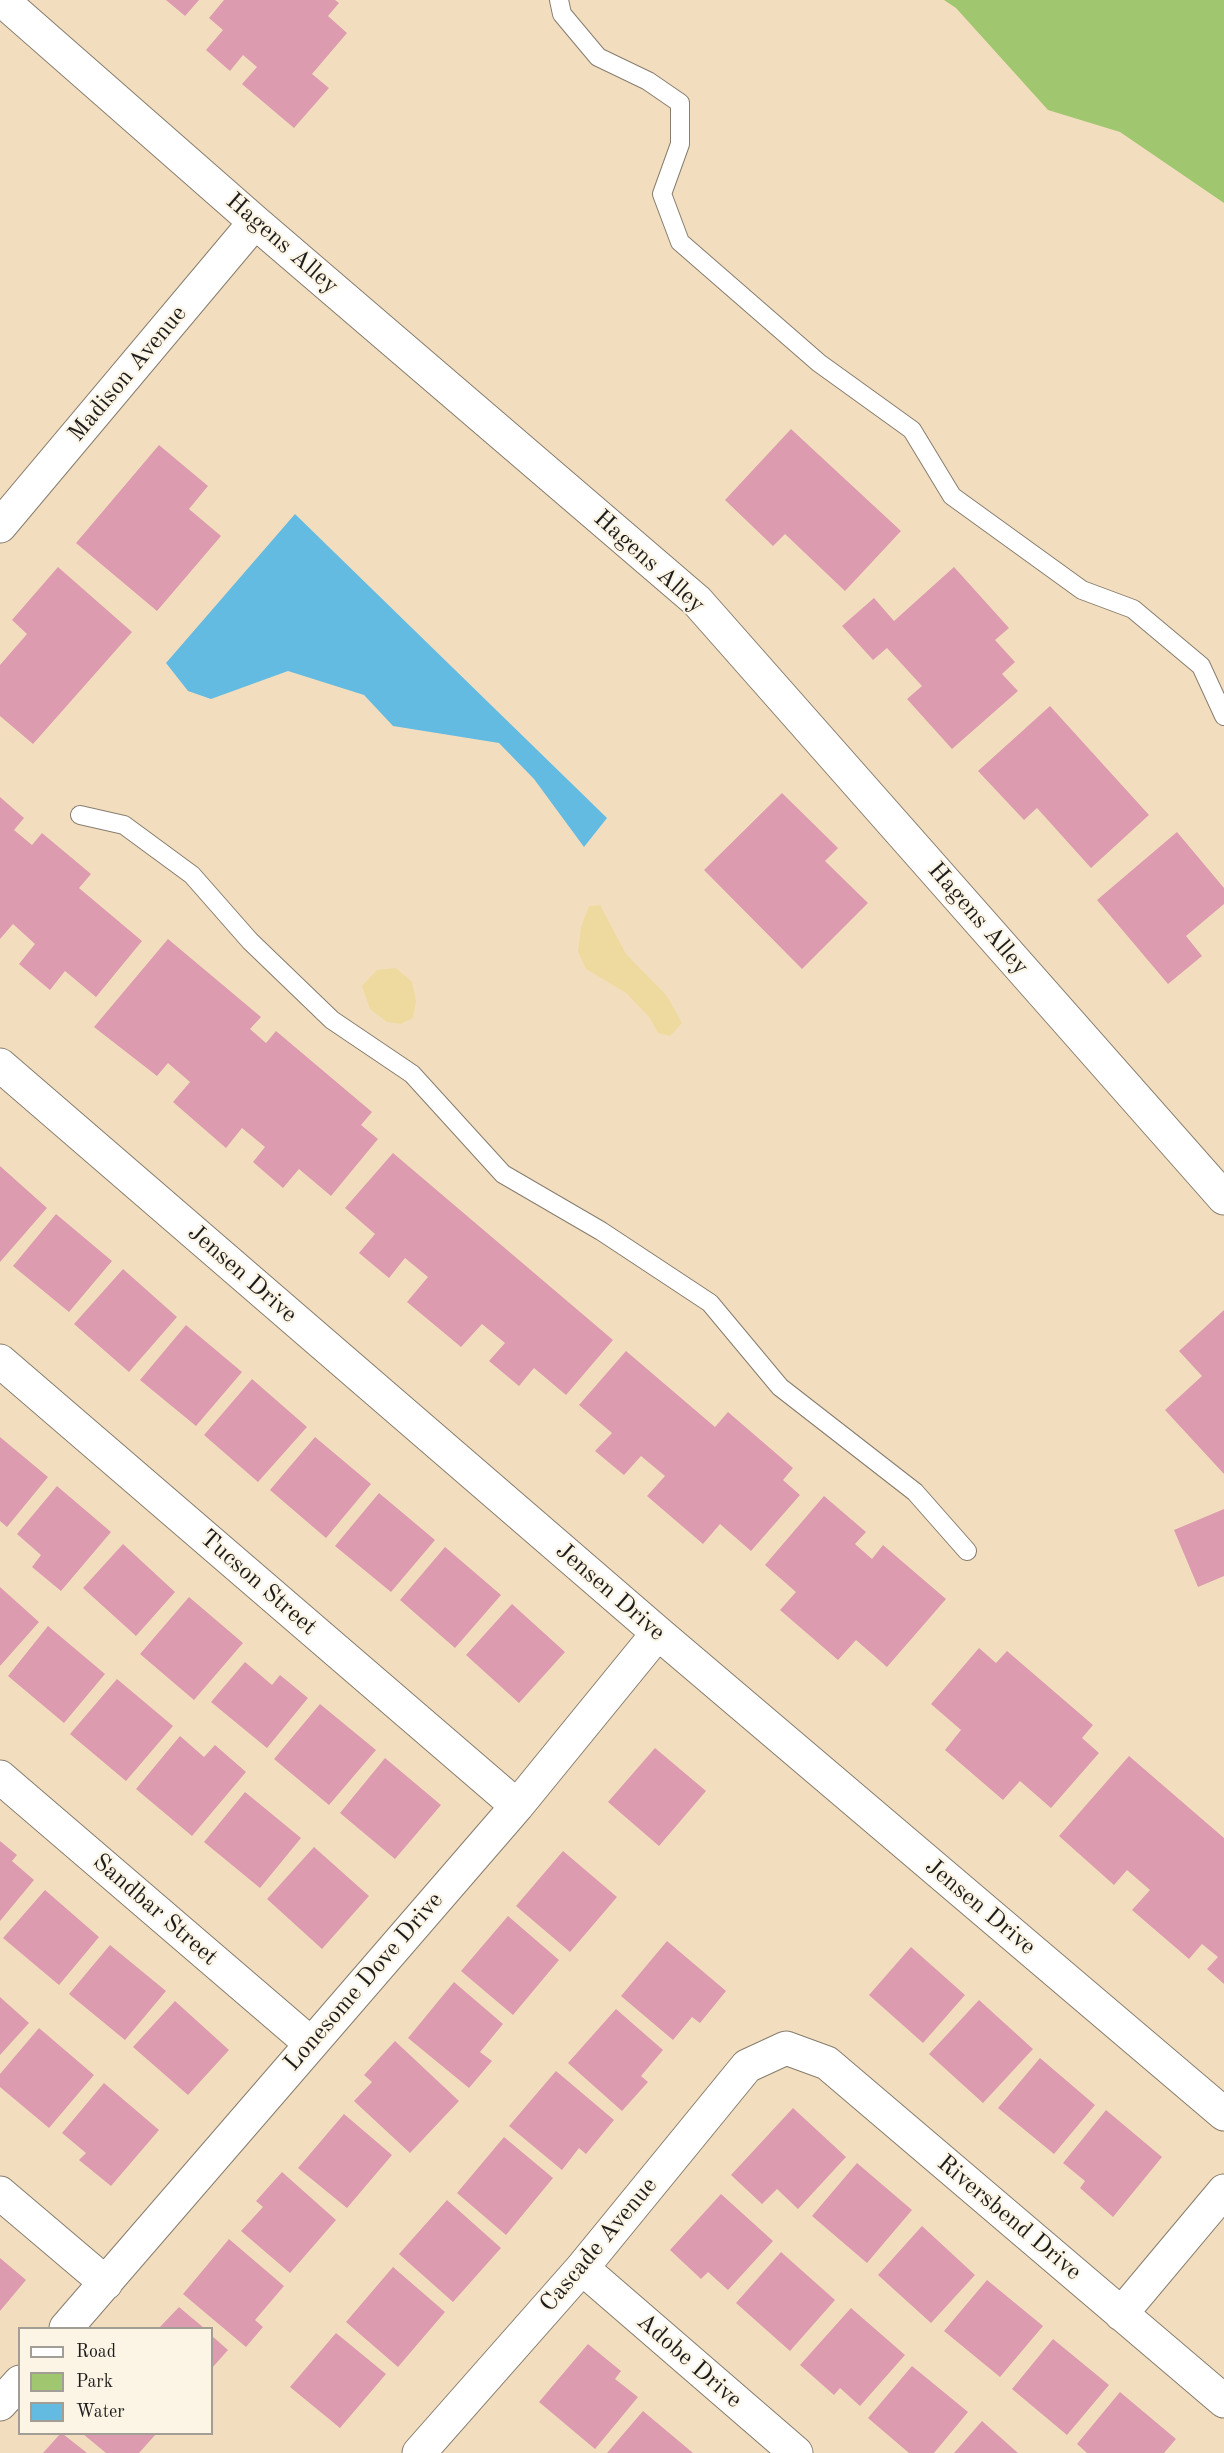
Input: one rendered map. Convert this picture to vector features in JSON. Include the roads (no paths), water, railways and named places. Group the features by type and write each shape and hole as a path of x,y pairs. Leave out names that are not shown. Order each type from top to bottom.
{"street":[{"name":"Hagens Alley","path":"2,0 255,222 697,601 1224,1198"},
{"name":"Madison Avenue","path":"0,526 255,222"},
{"name":"Jensen Drive","path":"0,1065 658,1634 1224,2114"},
{"name":"Tucson Street","path":"0,1361 517,1806"},
{"name":"Lonesome Dove Drive","path":"67,2327 517,1806 658,1634"},
{"name":"Sandbar Street","path":"0,1777 310,2043"},
{"name":"Cascade Avenue","path":"419,2453 582,2268 747,2066 786,2048"},
{"name":"Riversbend Drive","path":"786,2048 827,2063 1224,2401"},
{"path":"1121,2314 1224,2191"},
{"path":"0,2193 106,2283"},
{"name":"Adobe Drive","path":"582,2268 796,2453"},
{"path":"0,2404 18,2384"}],"lane":[{"path":"559,0 562,14 598,57 648,81 680,104 680,144 662,194 680,242 819,363 912,430 952,496 1082,590 1133,609 1201,666 1224,716"},
{"path":"80,815 124,825 192,875 250,941 332,1020 412,1074 503,1174 601,1231 710,1303 780,1387 915,1492 967,1551"}],"water":[{"path":"295,514 607,818 584,847 534,779 499,743 393,726 364,695 288,671 211,699 188,691 166,663"}]}
